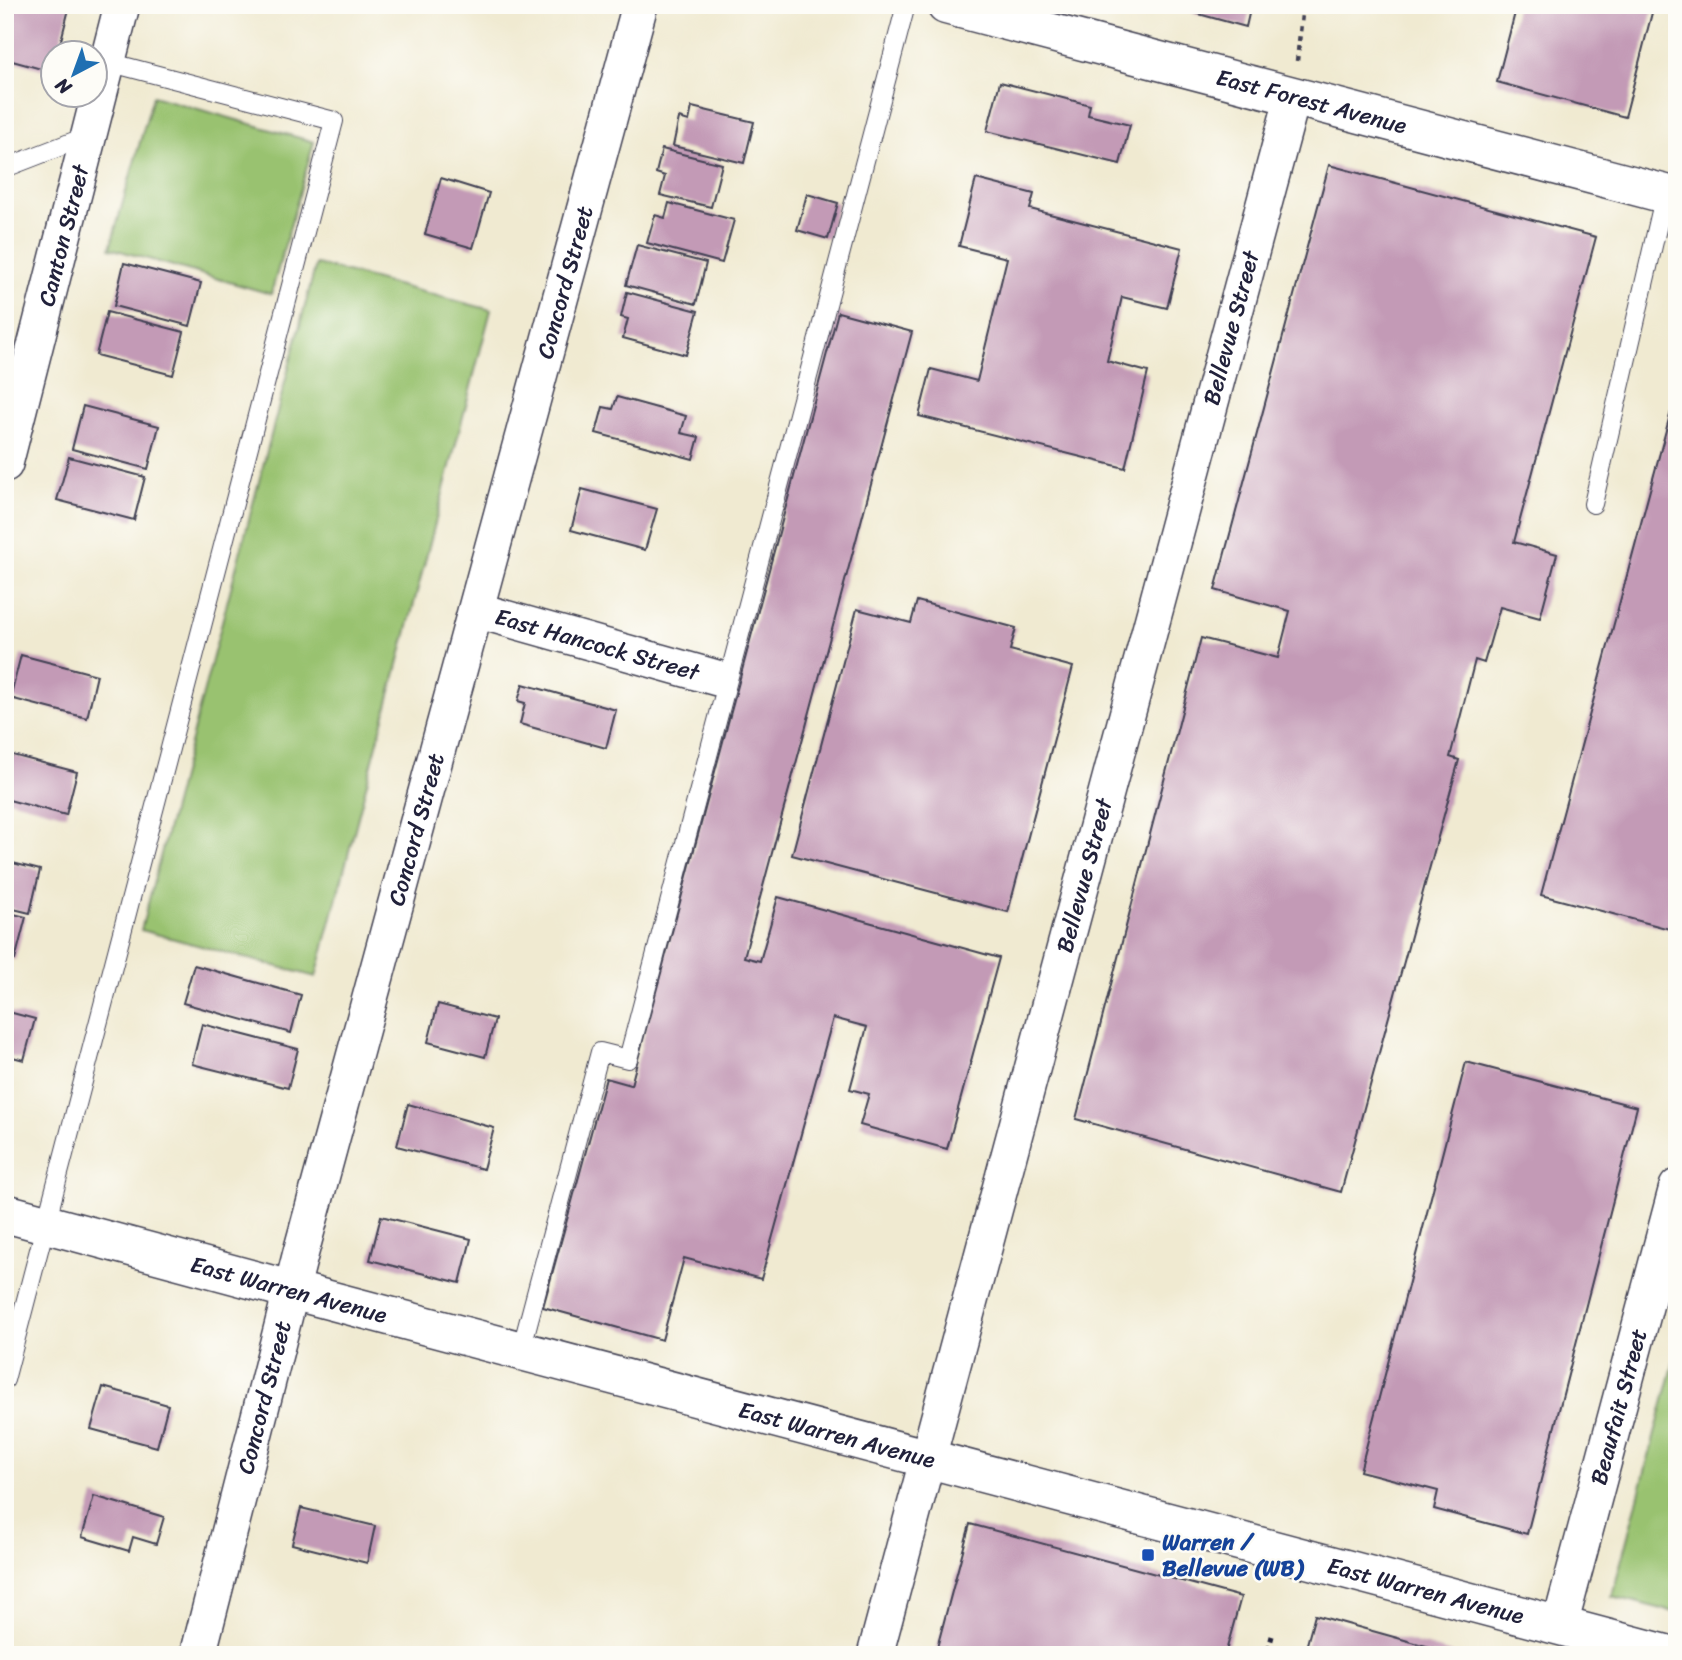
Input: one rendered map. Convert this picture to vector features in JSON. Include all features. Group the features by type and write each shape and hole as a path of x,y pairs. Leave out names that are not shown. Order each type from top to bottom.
{"main road":[{"name":"East Forest Avenue","path":"946,5 1671,195"},
{"name":"East Warren Avenue","path":"5,1213 1670,1655"}],"street":[{"name":"Canton Street","path":"108,62 122,5"},
{"name":"Concord Street","path":"198,1655 291,1290 640,5"},
{"name":"Bellevue Street","path":"875,1655 1293,96"},
{"name":"Canton Street","path":"5,464 97,108"},
{"name":"East Hancock Street","path":"476,610 717,678"},
{"name":"Beaufait Street","path":"1560,1626 1677,1187"}],"lane":[{"path":"521,1350 600,1052 628,1059 906,5"},
{"path":"5,1380 334,121 108,62"},
{"path":"5,168 90,135"},
{"path":"1592,504 1671,195"}],"path":[{"path":"1293,96 1303,5"}],"green space":[{"path":"153,96 314,142 271,294 110,248"},
{"path":"316,264 491,310 316,977 141,930"},
{"path":"1677,1351 1677,1613 1612,1596"}],"building":[{"path":"16,5 70,5 62,38 38,38 38,68 5,59 5,46"},
{"path":"1166,5 1251,5 1246,27"},
{"path":"1517,5 1654,5 1625,117 1497,82"},
{"path":"1000,82 1090,105 1088,115 1130,125 1120,164 987,131"},
{"path":"692,107 754,122 744,163 673,146 679,118 689,121"},
{"path":"662,149 722,164 711,207 660,195 665,176 656,173"},
{"path":"1329,165 1596,237 1514,542 1557,554 1540,618 1500,607 1484,663 1475,660 1450,757 1459,760 1341,1192 1076,1119 1201,638 1278,658 1290,611 1215,590"},
{"path":"441,178 489,193 473,248 425,234"},
{"path":"976,179 1034,194 1030,209 1182,248 1167,308 1122,297 1107,361 1148,372 1125,468 919,416 931,369 977,381 1007,258 959,246"},
{"path":"807,194 838,203 828,239 797,230"},
{"path":"669,203 734,220 722,263 647,243 655,215 665,218"},
{"path":"637,245 706,263 696,304 626,285"},
{"path":"124,263 201,283 190,326 114,306"},
{"path":"627,292 698,311 686,355 623,338 628,319 621,317"},
{"path":"107,312 184,332 173,375 96,355"},
{"path":"838,312 912,332 744,957 760,961 778,897 999,958 947,1149 860,1125 869,1094 850,1089 867,1027 833,1018 761,1279 684,1258 662,1340 543,1307 606,1078 631,1085"},
{"path":"1677,393 1677,931 1541,895"},
{"path":"617,397 686,416 681,433 699,437 693,459 596,433 603,407 613,409"},
{"path":"83,406 159,426 148,469 72,449"},
{"path":"69,457 145,477 134,520 57,500"},
{"path":"582,489 657,509 645,550 571,530"},
{"path":"917,601 1016,628 1010,650 1073,667 1008,912 792,855 857,609 911,623"},
{"path":"21,655 97,675 87,718 10,698"},
{"path":"523,684 616,710 606,748 520,724 525,703 518,701"},
{"path":"5,753 77,772 66,815 5,799"},
{"path":"5,861 40,870 30,913 5,907"},
{"path":"5,912 26,917 15,960 5,957"},
{"path":"194,965 301,995 291,1033 183,1003"},
{"path":"438,1004 495,1019 485,1057 428,1042"},
{"path":"5,1011 35,1019 24,1060 5,1055"},
{"path":"202,1024 298,1049 288,1088 192,1064"},
{"path":"1466,1062 1637,1107 1527,1534 1434,1509 1438,1491 1360,1471"},
{"path":"408,1104 494,1128 483,1169 397,1146"},
{"path":"381,1216 471,1239 460,1283 370,1260"},
{"path":"103,1387 168,1405 157,1447 91,1429"},
{"path":"94,1496 164,1517 156,1544 133,1537 129,1551 82,1537"},
{"path":"301,1508 375,1526 367,1563 292,1544"},
{"path":"970,1524 1241,1597 1225,1655 935,1655"},
{"path":"1315,1615 1455,1654 1455,1655 1304,1655"}],"railway":[{"path":"1267,1655 1272,1636"}],"place":[{"name":"Warren / Bellevue (WB)","path":"1148,1555"}]}
